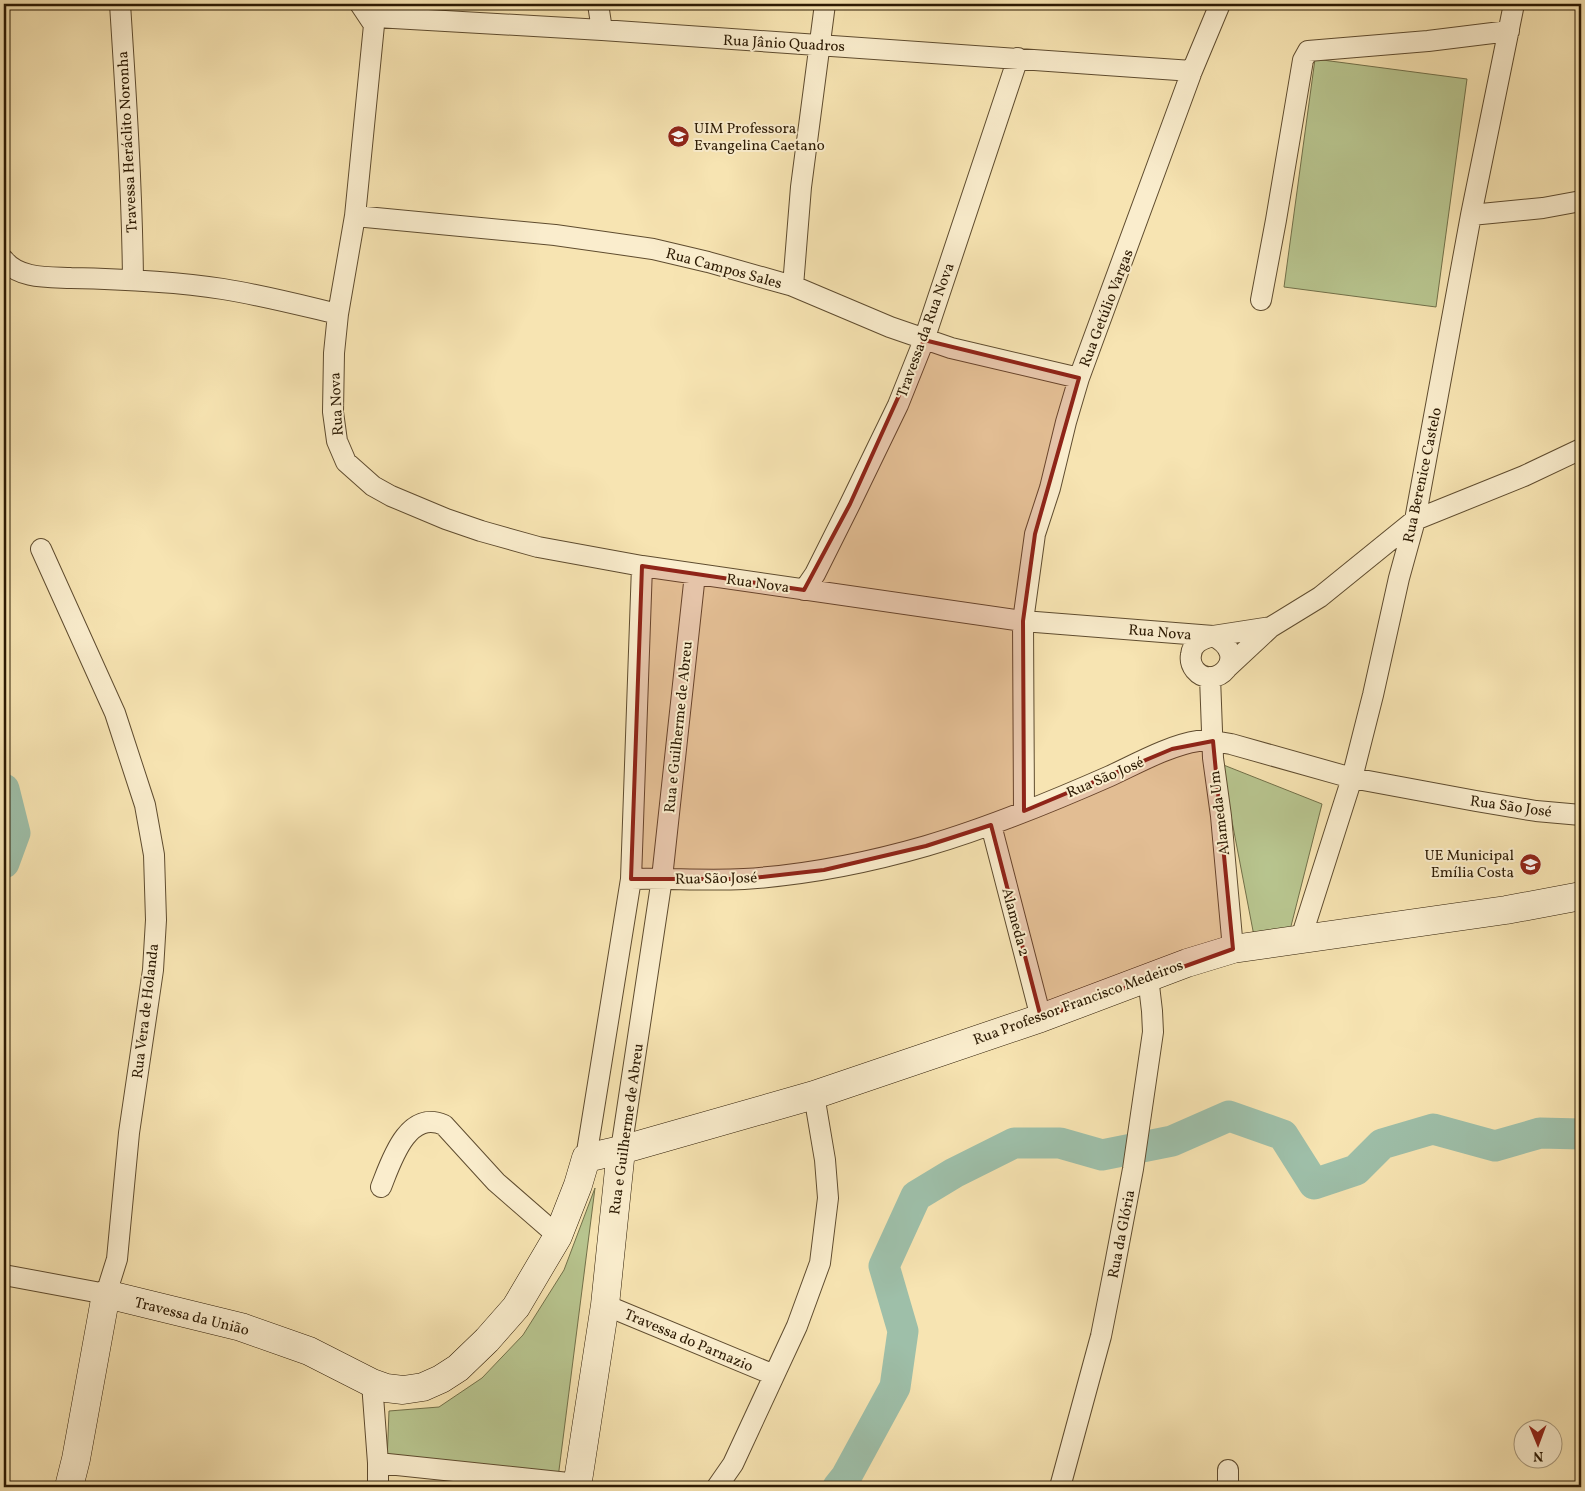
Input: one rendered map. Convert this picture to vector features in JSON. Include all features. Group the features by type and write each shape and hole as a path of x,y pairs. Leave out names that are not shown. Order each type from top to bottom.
{"street":[{"name":"Travessa Heráclito Noronha","path":"120,4 132,215 132,280"},
{"path":"360,4 376,15"},
{"path":"598,4 602,30"},
{"path":"793,286 801,188 825,4"},
{"name":"Rua Getúlio Vargas","path":"1024,621 1035,534 1050,488 1079,378 1192,71 1220,4"},
{"name":"Rua Berenice Castelo","path":"1301,938 1352,778 1374,695 1399,578 1415,520 1471,215 1514,4"},
{"name":"Rua Jânio Quadros","path":"376,15 1192,71"},
{"name":"Rua Nova","path":"376,15 354,216 338,314 334,353 333,412 337,441 346,462 358,474 391,496 481,531 538,546 642,566 804,590 1024,621 1213,636 1271,627 1320,597 1415,520 1524,476 1581,449"},
{"path":"1261,300 1303,60 1308,52 1428,41 1509,31"},
{"name":"Travessa da Rua Nova","path":"804,590 815,574 898,405 924,340 1018,58"},
{"path":"1471,215 1543,208 1581,201"},
{"name":"Rua Campos Sales","path":"354,216 451,224 611,242 654,249 793,286 924,340 989,358 1079,378"},
{"path":"4,260 13,270 46,277 186,284 223,289 338,314"},
{"name":"Rua Vera de Holanda","path":"41,549 115,713 145,805 154,855 156,920 152,970 130,1133 117,1258 106,1294 78,1449 69,1487"},
{"path":"378,1487 372,1383 386,1388 403,1390 423,1387 441,1379 458,1368 488,1340 516,1308 558,1236 578,1186 586,1158 631,879 642,566"},
{"name":"Rua e Guilherme de Abreu","path":"378,1463 578,1486 605,1305 620,1150 662,878 695,574"},
{"path":"1024,621 1024,811"},
{"path":"1175,633 1198,673 1219,673 1271,627"},
{"path":"1191,662 1192,649 1196,643 1213,636 1226,644 1231,656 1219,673"},
{"name":"Alameda Um","path":"1219,673 1213,741 1215,779 1221,816 1233,949"},
{"name":"Rua São José","path":"631,879 706,880 781,876 824,870 926,846 991,825 1172,749 1197,741 1231,744 1352,778 1536,811 1581,815"},
{"name":"Alameda 2","path":"991,825 1041,1018"},
{"name":"Rua Professor Francisco Medeiros","path":"586,1158 814,1095 1041,1018 1148,977 1233,949 1506,910 1581,896"},
{"name":"Rua da Glória","path":"1060,1487 1101,1336 1134,1169 1153,1032 1148,977"},
{"path":"717,1487 733,1464 798,1326 820,1263 828,1198 826,1170 814,1095"},
{"path":"381,1188 393,1157 408,1132 429,1122 435,1122 444,1125 496,1182 558,1236"},
{"name":"Travessa da União","path":"4,1275 106,1294 241,1327 309,1351 372,1383"},
{"name":"Travessa do Parnazio","path":"605,1305 774,1375"}],"highlighted area":[{"path":"924,340 1079,378 1035,534 1023,621 1024,811 1172,749 1213,741 1233,949 1041,1018 991,825 926,846 824,870 744,879 631,879 642,566 804,590 850,504"}],"green space":[{"path":"1315,59 1467,79 1436,307 1284,287"},
{"path":"1221,764 1322,804 1289,934 1254,936"},
{"path":"595,1188 558,1478 387,1462 389,1411 439,1407 482,1378 523,1335 564,1270"}],"waterway":[{"path":"4,789 15,833 4,863"},
{"path":"838,1487 846,1477 895,1387 903,1331 884,1266 916,1196 954,1173 1014,1143 1060,1143 1102,1155 1172,1141 1229,1116 1283,1135 1314,1184 1356,1170 1382,1144 1433,1129 1495,1146 1540,1133 1581,1134"}],"place":[{"name":"UIM Professora Evangelina Caetano","path":"678,137"},
{"name":"UE Municipal Emília Costa","path":"1530,864"}]}
